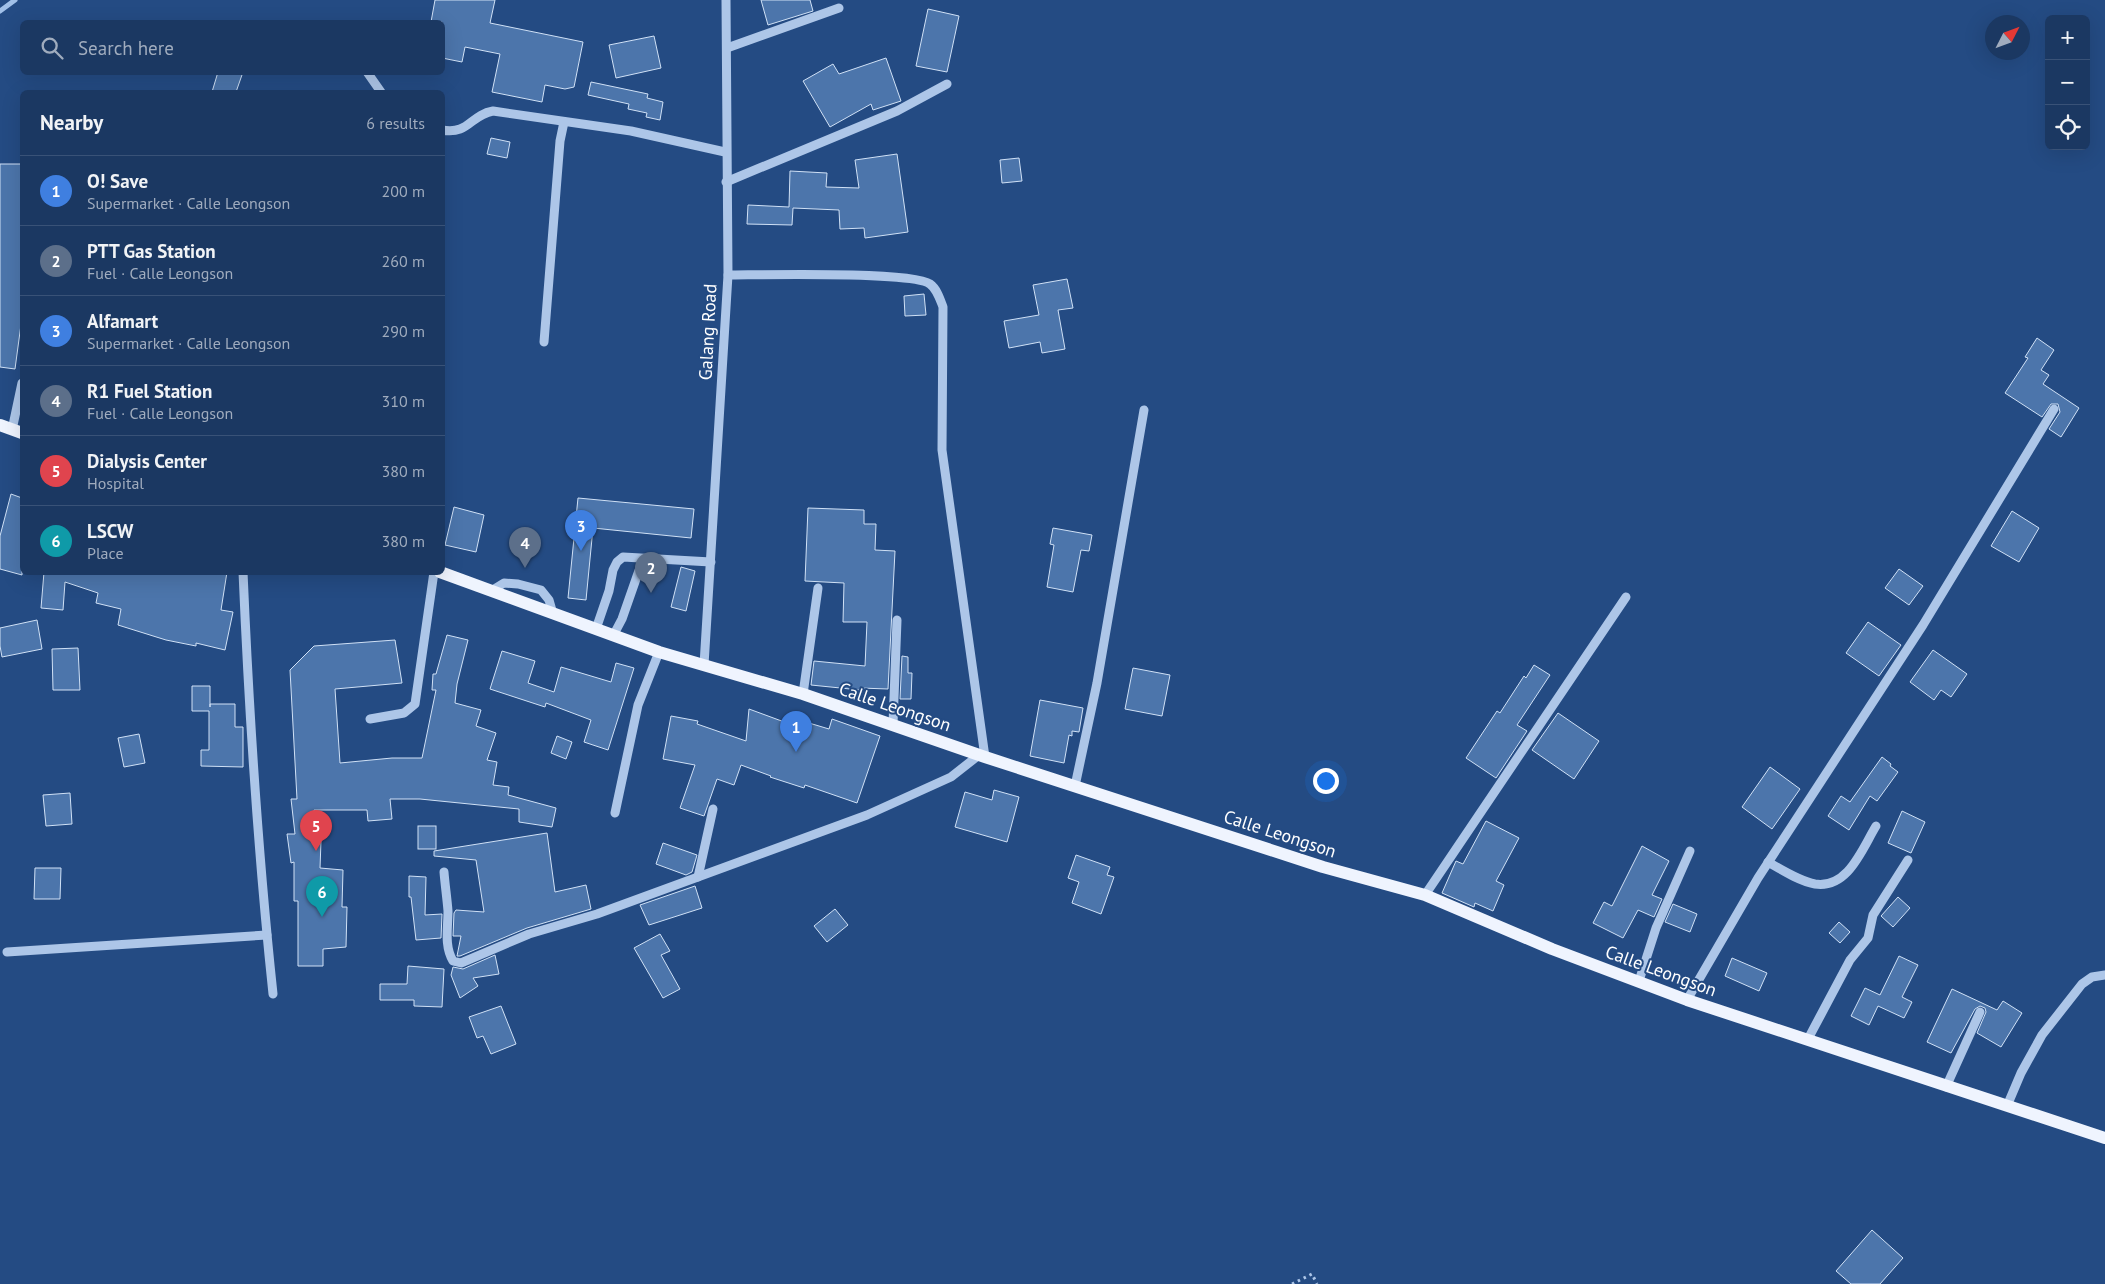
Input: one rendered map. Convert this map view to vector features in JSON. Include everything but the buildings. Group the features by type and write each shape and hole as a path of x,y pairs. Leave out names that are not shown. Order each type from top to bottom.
{"main road":[{"path":"0,425 18,431"},
{"name":"Calle Leongson","path":"445,574 659,652 804,694 982,756 1323,867 1425,895 1552,949 1687,1000 2105,1138"}],"street":[{"name":"Galang Road","path":"704,665 728,275 725,152 726,0"},
{"path":"727,48 839,8"},
{"path":"369,75 380,90"},
{"path":"726,182 855,130 897,111 947,84"},
{"path":"445,130 454,132 467,127 482,113 492,111 631,131 725,152"},
{"path":"544,342 560,141 564,122"},
{"path":"444,872 448,912 448,945 453,961 457,963 470,960 529,934 598,914 867,815 951,777 982,756 942,450 943,307 937,294 930,284 917,279 728,275"},
{"path":"18,431 20,407"},
{"path":"1687,1000 1768,862 1923,625 2054,409"},
{"path":"1075,786 1097,683 1144,410"},
{"path":"596,629 617,562 623,557 711,562"},
{"path":"613,636 622,619 642,558"},
{"path":"243,575 249,709 273,994"},
{"path":"370,719 404,713 415,704 434,575"},
{"path":"491,591 504,583 518,584 541,590 549,600 553,614"},
{"path":"804,694 818,588"},
{"path":"1425,895 1626,597"},
{"path":"893,724 897,620"},
{"path":"615,813 638,705 659,652"},
{"path":"698,878 713,809"},
{"path":"1768,862 1815,884 1830,883 1841,879 1854,864 1876,826"},
{"path":"1639,981 1656,928 1690,851"},
{"path":"1808,1039 1850,960 1868,938 1873,915 1908,860"},
{"path":"7,952 267,935"},
{"path":"2007,1106 2021,1073 2042,1035 2067,1001 2082,984 2092,978 2105,975"},
{"path":"1946,1087 1980,1012"}],"path":[{"path":"1292,1284 1312,1274 1317,1284"}],"waterway":[{"path":"0,11 15,0"}],"place":[{"name":"Alfamart","path":"581,551"},
{"name":"R1 Fuel Station","path":"525,568"},
{"name":"PTT Gas Station","path":"651,593"},
{"name":"O! Save","path":"796,752"},
{"name":"Dialysis Center","path":"316,851"},
{"name":"LSCW","path":"322,917"}]}
